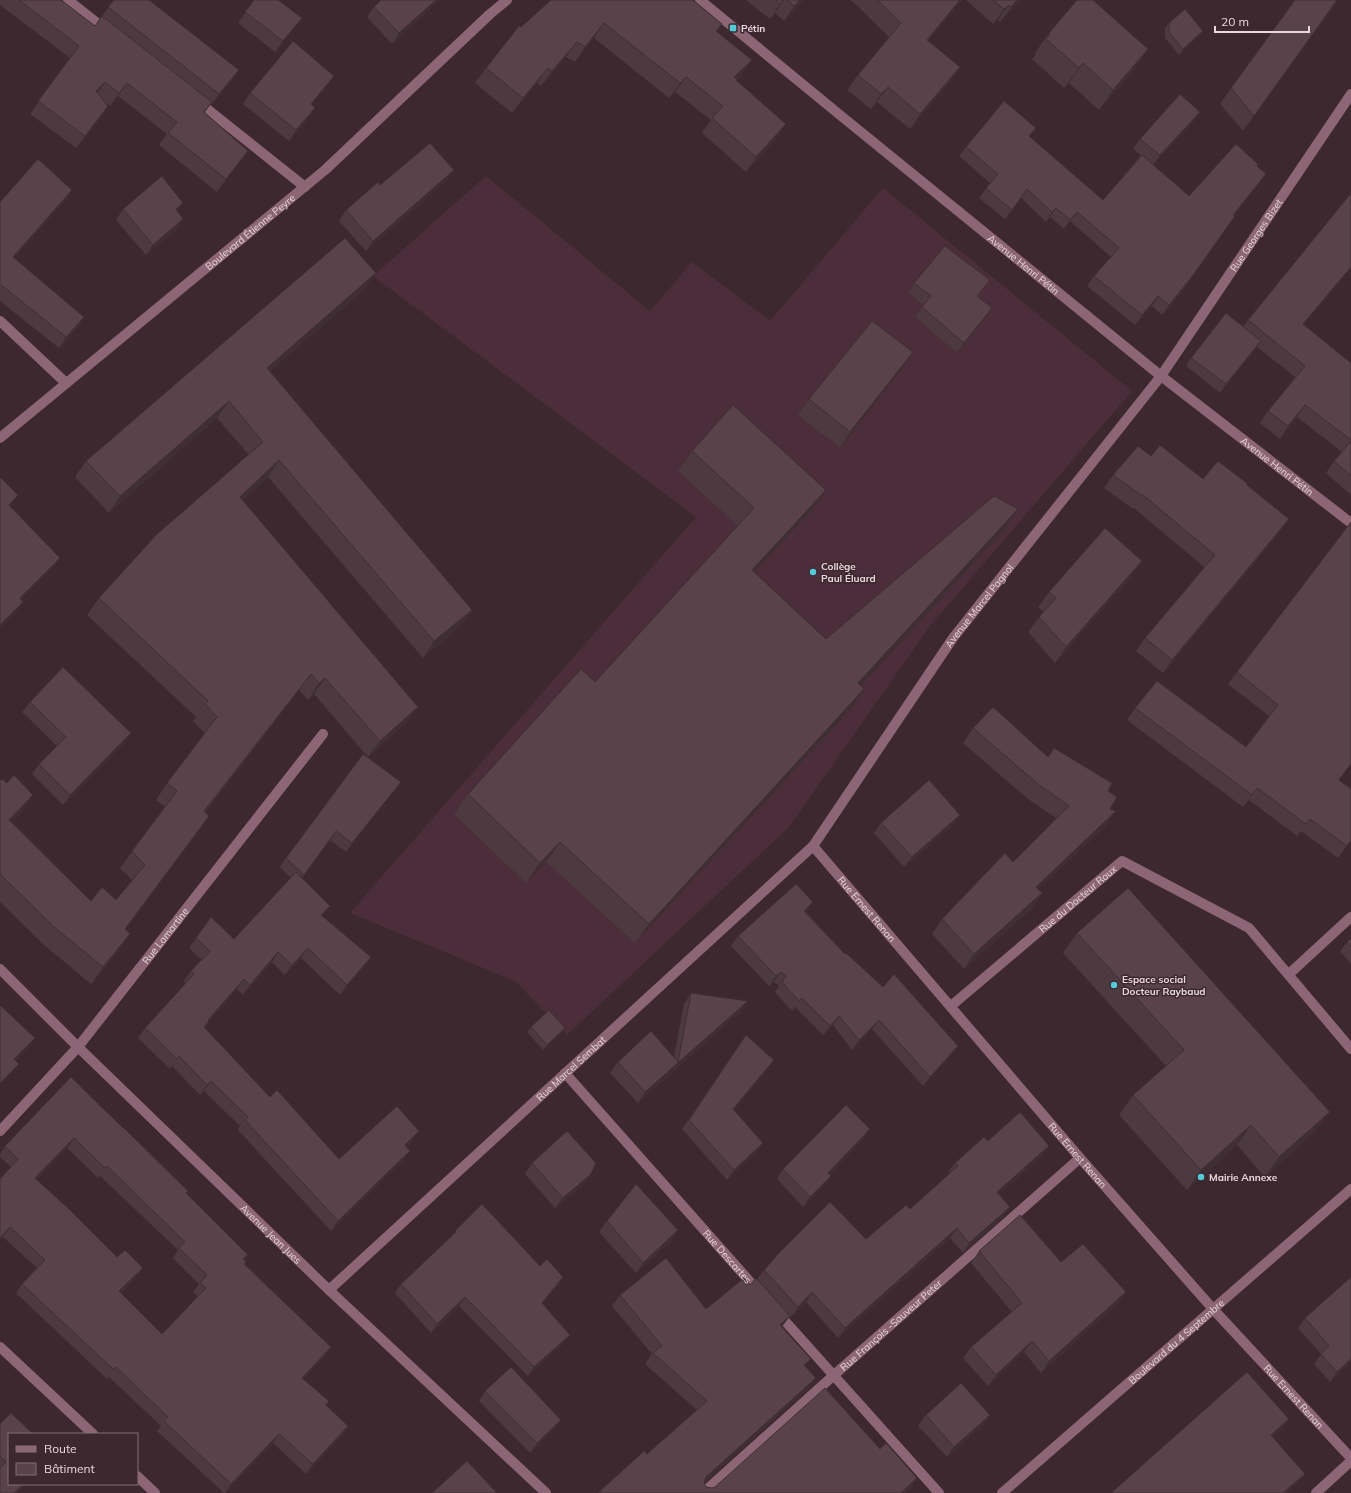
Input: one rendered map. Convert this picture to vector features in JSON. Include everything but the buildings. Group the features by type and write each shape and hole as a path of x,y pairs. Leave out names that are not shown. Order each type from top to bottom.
{"street":[{"path":"68,0 118,39"},
{"name":"Boulevard Étienne Peyre","path":"490,14 500,0"},
{"name":"Boulevard Étienne Peyre","path":"0,438 325,170 490,14 507,0"},
{"name":"Avenue Henri Pétin","path":"700,0 828,106 1161,376 1351,523"},
{"path":"186,93 305,187"},
{"name":"Rue Georges Bizet","path":"1161,376 1351,94"},
{"path":"0,322 66,383"},
{"name":"Avenue Marcel Pagnol","path":"813,846 954,638 1161,376"},
{"name":"Rue Lamartine","path":"0,1131 78,1047 323,734"},
{"name":"Rue Ernest Renan","path":"813,846 1080,1158 1213,1309 1351,1460"},
{"name":"Rue Marcel Sembat","path":"329,1290 813,846"},
{"name":"Rue du Docteur Roux","path":"951,1006 1122,861 1249,928 1289,974"},
{"path":"1351,917 1289,974 1351,1049"},
{"name":"Avenue Jean Jues","path":"0,969 78,1047 329,1290 546,1493"},
{"name":"Rue Descartes","path":"565,1073 939,1493"},
{"name":"Rue François -Sauveur Peter","path":"703,1493 1080,1158"},
{"name":"Boulevard du 4 Septembre","path":"1002,1493 1351,1189"},
{"path":"0,1347 92,1433"},
{"path":"1316,1493 1351,1460"},
{"path":"138,1477 155,1493"}],"shaded area":[{"name":"Collège Paul Éluard","path":"486,176 650,311 692,262 770,321 883,188 1132,391 930,626 789,827 567,1035 515,981 350,913 696,517 373,276"}],"place":[{"name":"Pétin","path":"733,28"},
{"name":"Collège Paul Éluard","path":"813,572"},
{"name":"Espace social Docteur Raybaud","path":"1114,985"},
{"name":"Mairie Annexe","path":"1201,1177"}]}
